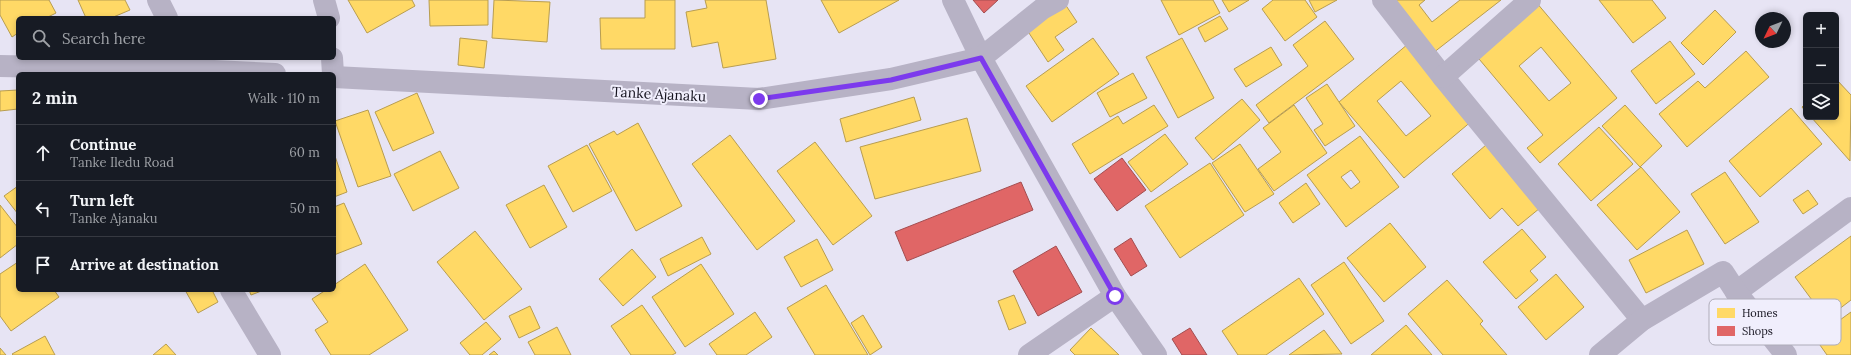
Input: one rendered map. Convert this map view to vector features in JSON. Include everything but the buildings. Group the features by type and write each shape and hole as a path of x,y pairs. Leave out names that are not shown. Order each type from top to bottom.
{"street":[{"path":"158,0 166,16"},
{"path":"324,0 328,16"},
{"path":"954,0 981,58 1115,296 1156,355"},
{"path":"981,58 1042,9 1058,0"},
{"path":"1383,0 1443,77 1642,320"},
{"path":"1443,77 1530,0"},
{"name":"Tanke Ajanaku","path":"336,77 759,99 891,80 981,58"},
{"path":"332,60 333,72"},
{"path":"0,66 103,71 190,64 258,72"},
{"path":"1736,292 1851,208"},
{"path":"1600,355 1642,320 1723,272 1742,299"},
{"path":"232,292 270,355"},
{"path":"1029,355 1115,296"},
{"path":"1778,345 1786,355"}],"route":[{"path":"759,99 891,80 981,58 1115,296"}]}
